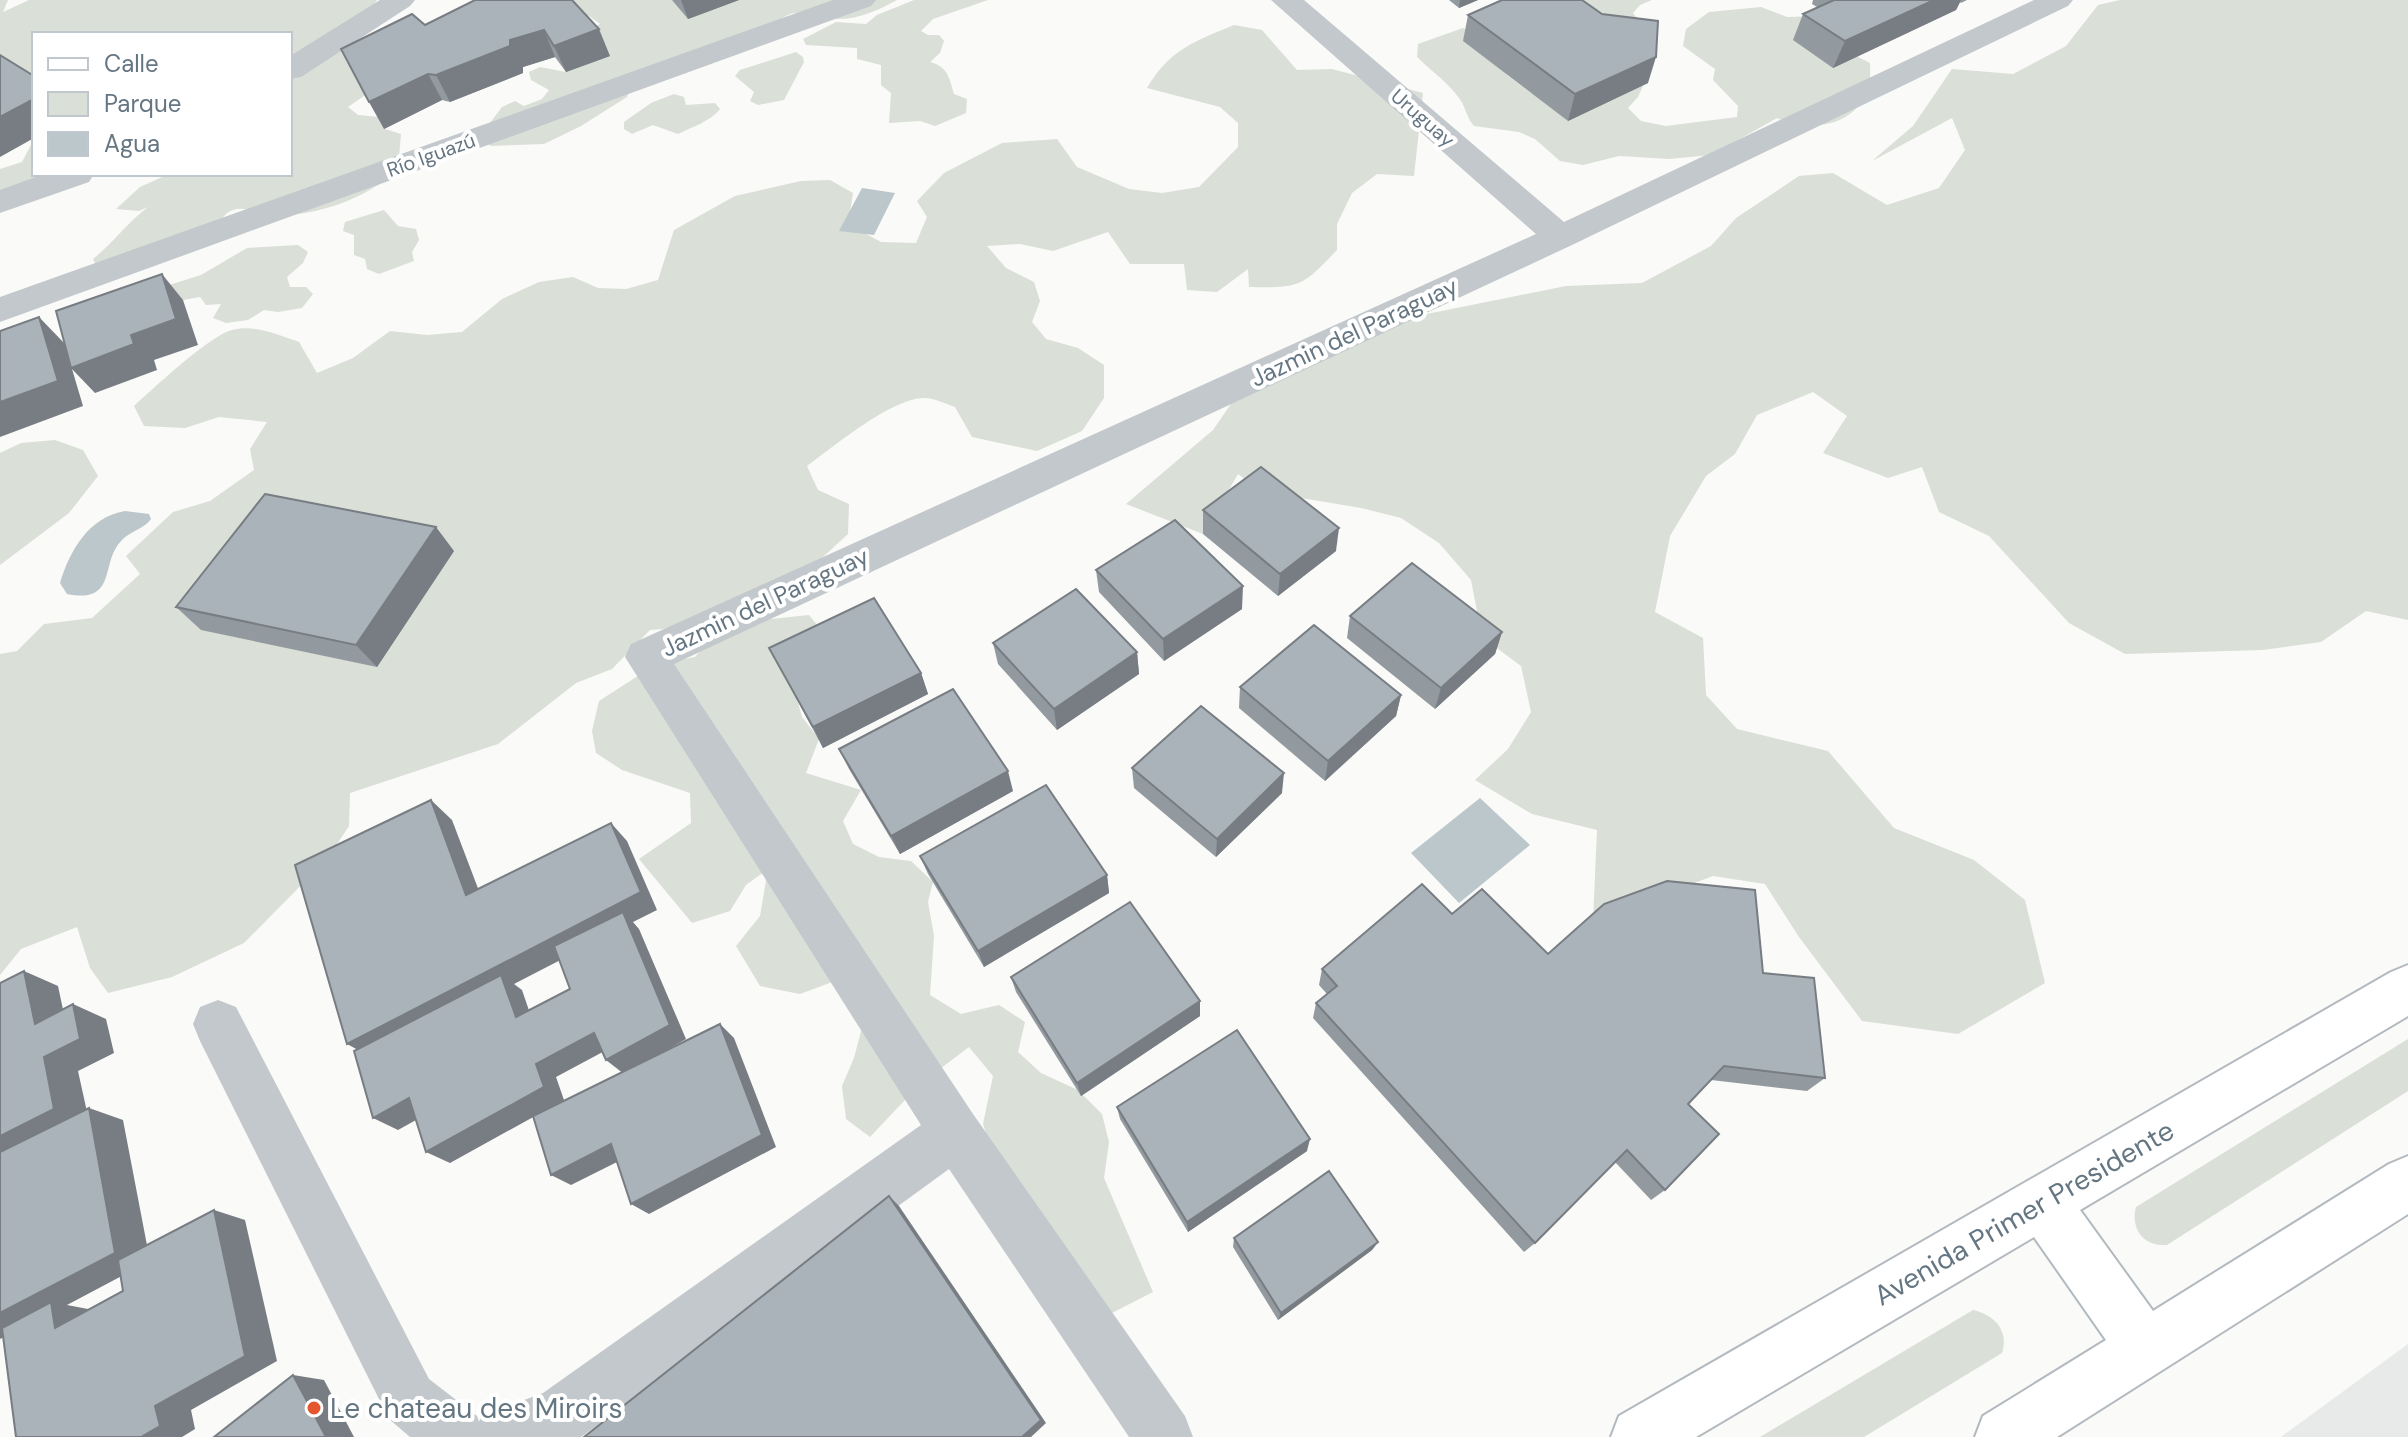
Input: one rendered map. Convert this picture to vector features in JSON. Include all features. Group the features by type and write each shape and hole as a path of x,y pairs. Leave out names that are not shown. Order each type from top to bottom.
{"main road":[{"name":"Avenida Primer Presidente","path":"1640,1437 2408,989"},
{"path":"2004,1437 2408,1183"},
{"path":"2042,1202 2145,1348"}],"street":[{"path":"292,69 400,0"},
{"name":"Río Iguazú","path":"0,310 861,0"},
{"name":"Uruguay","path":"1286,0 1560,237"},
{"name":"Jazmin del Paraguay","path":"955,1132 646,657 1560,237 2058,0"},
{"path":"0,202 72,176"},
{"path":"218,1024 409,1399 456,1437"},
{"path":"502,1437 560,1416 868,1198 955,1132 1164,1437"}],"shaded area":[{"path":"2408,1344 2408,1437 2281,1437"}],"green space":[{"path":"0,0 8,0 3,12 29,0 377,0 344,54 347,63 359,66 377,87 348,107 358,115 379,117 385,129 401,134 398,169 372,189 325,209 275,216 243,209 233,210 200,231 99,271 93,259 148,207 139,211 116,209 140,187 165,176 292,176 292,32 32,32 32,100 0,110"},
{"path":"563,0 897,0 852,18 790,14 775,24 638,72 627,97 581,126 544,144 491,146 480,136 502,107 515,101 524,106 542,99 549,90 531,80 529,72 540,67 566,72 590,29 600,24 589,16 571,13"},
{"path":"914,0 988,0 933,19 921,31 939,35 944,41 940,53 930,62 944,70 954,94 967,99 966,113 935,126 920,121 889,123 891,93 881,85 881,65 857,59 857,48 806,45 803,39 836,22 866,24 877,15"},
{"path":"1575,0 1652,0 1640,5 1633,13 1640,22 1638,46"},
{"path":"2120,0 2408,0 2408,620 2366,611 2321,642 2263,650 2125,654 2069,623 1989,536 1939,512 1922,467 1888,478 1823,453 1847,416 1813,392 1757,415 1735,454 1706,476 1670,536 1655,612 1703,638 1706,695 1737,729 1828,751 1894,828 1974,860 2025,900 2045,983 1958,1034 1862,1021 1799,937 1765,884 1713,876 1593,921 1597,830 1532,814 1475,780 1508,749 1531,712 1521,666 1482,637 1471,580 1439,543 1401,518 1260,491 1238,474 1203,534 1126,504 1213,430 1242,388 1412,317 1566,286 1642,283 1711,246 1736,218 1799,176 1833,173 1887,205 1939,188 1965,150 1952,118 1872,161 1913,126 1952,69 2013,74 2066,46 2098,5"},
{"path":"1761,7 1787,17 1817,16 1843,49 1870,63 1869,86 1861,102 1841,119 1803,125 1777,118 1711,155 1669,159 1619,156 1583,165 1560,161 1535,139 1519,132 1474,126 1454,92 1417,57 1418,44 1463,28 1485,39 1501,59 1507,75 1531,93 1643,86 1628,108 1641,121 1666,126 1737,117 1738,106 1713,80 1715,69 1683,46 1686,29 1709,12"},
{"path":"1234,25 1262,30 1297,70 1332,69 1423,93 1414,176 1377,174 1352,193 1337,224 1337,250 1307,278 1279,287 1249,287 1248,269 1217,292 1187,290 1184,264 1130,264 1108,232 1053,251 1020,244 987,246 1006,268 1034,282 1040,301 1032,322 1046,339 1078,348 1104,365 1104,398 1082,431 1037,451 972,437 955,407 929,398 897,406 864,424 807,466 818,490 849,504 848,534 753,621 809,615 822,631 794,689 802,717 819,739 806,773 861,790 843,821 853,844 879,857 911,861 933,882 928,902 934,936 930,995 961,1014 999,1005 1025,1022 1018,1052 1041,1073 1078,1090 1102,1114 1109,1142 1104,1178 1153,1292 1110,1314 1004,1189 983,1124 993,1076 969,1047 920,1084 870,1137 846,1119 842,1086 854,1058 864,1020 835,981 800,994 760,986 736,946 760,916 768,869 746,885 730,911 692,923 639,859 691,823 690,793 622,770 596,753 592,731 599,701 655,665 695,657 707,643 749,622 650,630 612,669 576,683 498,744 350,793 349,826 327,859 244,943 172,977 108,993 90,968 77,927 21,949 0,975 0,654 17,651 44,624 92,618 140,574 126,556 173,512 210,501 254,470 250,449 267,422 219,417 185,428 144,426 134,406 196,352 232,330 258,329 299,342 317,373 353,358 390,331 427,335 462,332 502,299 539,282 573,277 598,288 626,289 658,280 674,230 735,196 801,181 830,180 853,193 848,224 881,242 916,243 927,217 917,201 944,173 1002,143 1057,139 1077,167 1129,189 1162,193 1199,187 1238,147 1238,123 1220,107 1147,88 1164,64 1184,48"},
{"path":"796,52 804,62 784,100 758,105 750,101 754,92 735,76 740,70"},
{"path":"674,94 684,97 686,105 715,103 720,109 678,134 653,125 632,134 624,129 624,122 651,103"},
{"path":"32,143 32,176 55,176 0,195 0,169 22,162"},
{"path":"384,210 398,226 416,229 419,240 412,252 414,261 379,274 367,269 365,259 354,255 354,235 343,231 345,222"},
{"path":"298,245 308,252 303,263 287,277 290,287 306,287 313,294 302,308 278,312 264,310 248,320 226,323 213,318 221,304 206,305 200,297 183,300 166,286 201,275 247,248"},
{"path":"55,440 83,450 98,476 69,513 0,565 0,453 21,443"},
{"path":"2408,1039 2408,1091 2167,1245 2152,1243 2141,1235 2135,1222 2136,1207"},
{"path":"1973,1310 1988,1316 1998,1325 2004,1338 2002,1353 1864,1437 1760,1437"}],"water":[{"path":"862,188 895,193 874,235 839,231"},
{"path":"125,511 149,514 151,519 121,541 101,587 94,593 67,594 60,583 75,547 101,520"},
{"path":"1480,798 1530,845 1459,903 1411,853"}],"building":[{"path":"475,0 572,0 599,29 554,46 544,30 510,40 510,46 436,75 428,74 369,102 341,49 412,14 425,25"},
{"path":"1502,0 1582,0 1602,14 1658,21 1656,57 1575,94 1468,15"},
{"path":"1834,0 1934,0 1845,41 1803,14"},
{"path":"0,55 32,75 32,100 0,117"},
{"path":"162,274 176,319 131,335 134,344 71,368 56,311"},
{"path":"39,317 58,381 0,402 0,331"},
{"path":"1261,467 1339,528 1280,574 1203,510"},
{"path":"265,494 436,527 356,645 176,607"},
{"path":"1175,520 1243,586 1163,639 1096,570"},
{"path":"1412,563 1502,632 1441,688 1350,616"},
{"path":"1076,589 1137,652 1054,709 993,643"},
{"path":"874,598 921,673 813,727 769,648"},
{"path":"1314,625 1401,695 1328,761 1240,687"},
{"path":"953,689 1008,771 891,836 839,749"},
{"path":"1201,706 1284,773 1217,839 1132,768"},
{"path":"1046,785 1107,875 978,951 920,856"},
{"path":"431,800 466,895 611,823 641,892 347,1044 295,865"},
{"path":"1667,881 1755,890 1763,973 1814,978 1825,1078 1724,1066 1688,1104 1719,1134 1665,1190 1627,1150 1535,1243 1316,1003 1337,986 1322,969 1422,884 1452,914 1482,889 1548,954 1604,904"},
{"path":"1130,902 1200,1001 1077,1083 1011,977"},
{"path":"623,912 670,1025 606,1060 594,1033 536,1064 544,1087 426,1152 409,1098 373,1118 354,1051 501,975 516,1017 570,989 554,946"},
{"path":"24,971 35,1024 73,1004 80,1039 44,1057 54,1109 0,1136 0,983"},
{"path":"720,1024 762,1135 631,1204 611,1144 551,1175 533,1116"},
{"path":"1237,1030 1310,1139 1187,1222 1117,1107"},
{"path":"89,1108 115,1253 0,1313 0,1152"},
{"path":"1329,1171 1378,1242 1281,1313 1234,1238"},
{"path":"889,1196 1041,1420 1022,1437 584,1437"},
{"path":"214,1210 245,1356 155,1406 160,1426 141,1437 16,1437 2,1328 51,1302 55,1328 123,1291 118,1260"},
{"path":"293,1375 326,1437 214,1437"}],"place":[{"name":"Le chateau des Miroirs","path":"314,1408"}]}
